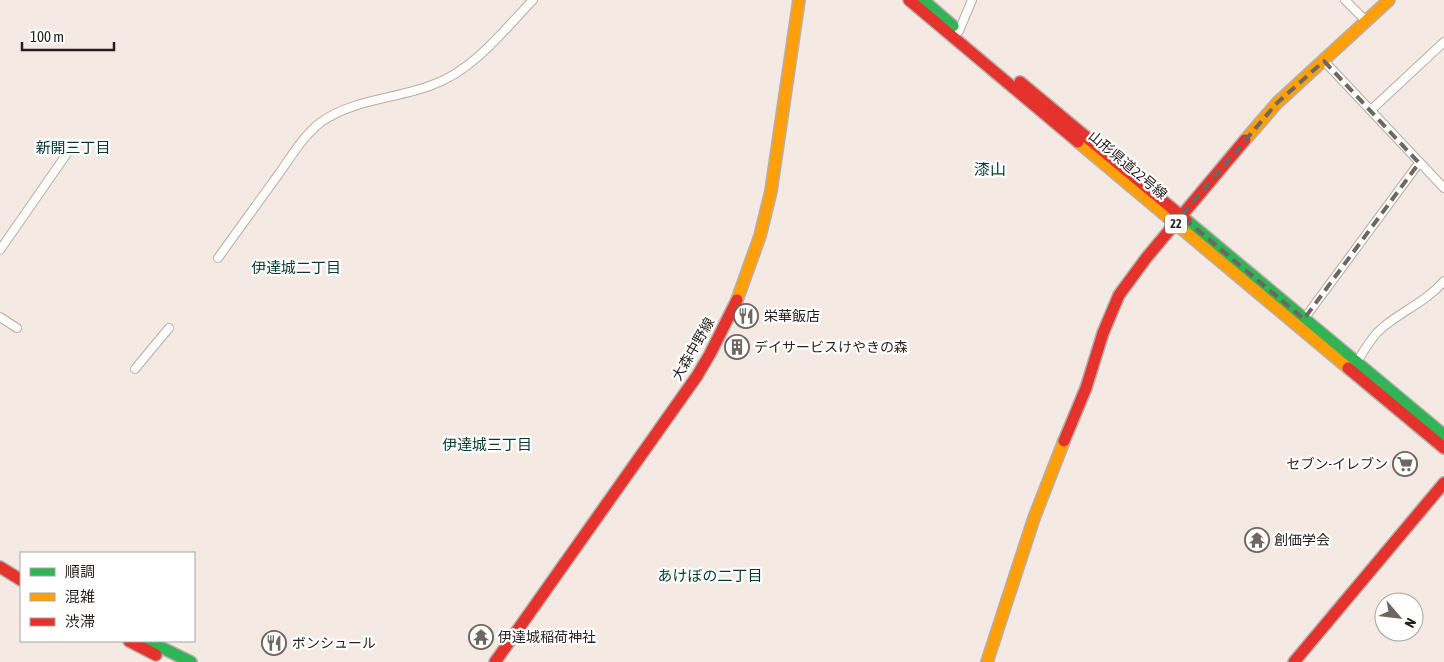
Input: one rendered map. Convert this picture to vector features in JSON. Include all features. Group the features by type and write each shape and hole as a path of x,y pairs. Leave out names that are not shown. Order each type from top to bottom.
{"main road":[{"name":"大森中野線","path":"495,662 697,376 739,296 760,236 771,190 799,0"},
{"name":"山形県道22号線","path":"909,0 1178,220 1357,362 1444,435"},
{"name":"山形県道22号線","path":"923,0 1444,448"},
{"path":"987,662 1034,518 1086,388 1103,333 1119,295 1131,277 1178,220 1278,103 1389,0"},
{"path":"1294,662 1444,483"},
{"path":"0,557 20,569"},
{"path":"0,567 20,579"},
{"path":"131,642 170,662"},
{"path":"150,642 191,662"}],"street":[{"path":"218,258 298,147 319,124 347,109 432,86 455,75 478,57 533,0"},
{"path":"959,31 972,0"},
{"path":"1346,0 1366,21"},
{"path":"1371,110 1444,42"},
{"path":"1324,62 1444,188"},
{"path":"0,250 68,152"},
{"path":"1304,319 1419,162"},
{"path":"1357,362 1372,339 1382,328 1436,290 1444,281"},
{"path":"0,317 17,328"},
{"path":"135,369 169,328"}],"highlighted area":[{"path":"1324,61 1419,163 1304,319 1181,216 1277,103"}],"traffic: fast":[{"path":"923,0 953,26"},
{"path":"1186,220 1444,435"},
{"path":"150,642 191,662"}],"traffic: slow":[{"path":"737,300 760,236 771,191 799,0"},
{"path":"1245,140 1277,103 1389,0"},
{"path":"1078,142 1348,368"},
{"path":"987,662 1034,518 1064,441"}],"traffic: jam":[{"path":"909,0 1078,142"},
{"path":"1020,82 1186,220"},
{"path":"1064,441 1086,388 1103,333 1119,295 1147,257 1245,140"},
{"path":"495,662 697,376 737,300"},
{"path":"1348,368 1444,448"},
{"path":"1294,662 1444,483"},
{"path":"0,567 20,579"},
{"path":"131,642 156,655"}],"place":[{"name":"栄華飯店","path":"746,316"},
{"name":"デイサービスけやきの森","path":"737,347"},
{"name":"セブン-イレブン","path":"1405,464"},
{"name":"創価学会","path":"1257,540"},
{"name":"伊達城稲荷神社","path":"481,637"},
{"name":"ボンシュール","path":"274,643"}],"district":[{"name":"新開三丁目","path":"73,147"},
{"name":"漆山","path":"990,169"},
{"name":"伊達城二丁目","path":"296,267"},
{"name":"伊達城三丁目","path":"487,444"},
{"name":"あけぼの二丁目","path":"710,575"}]}
